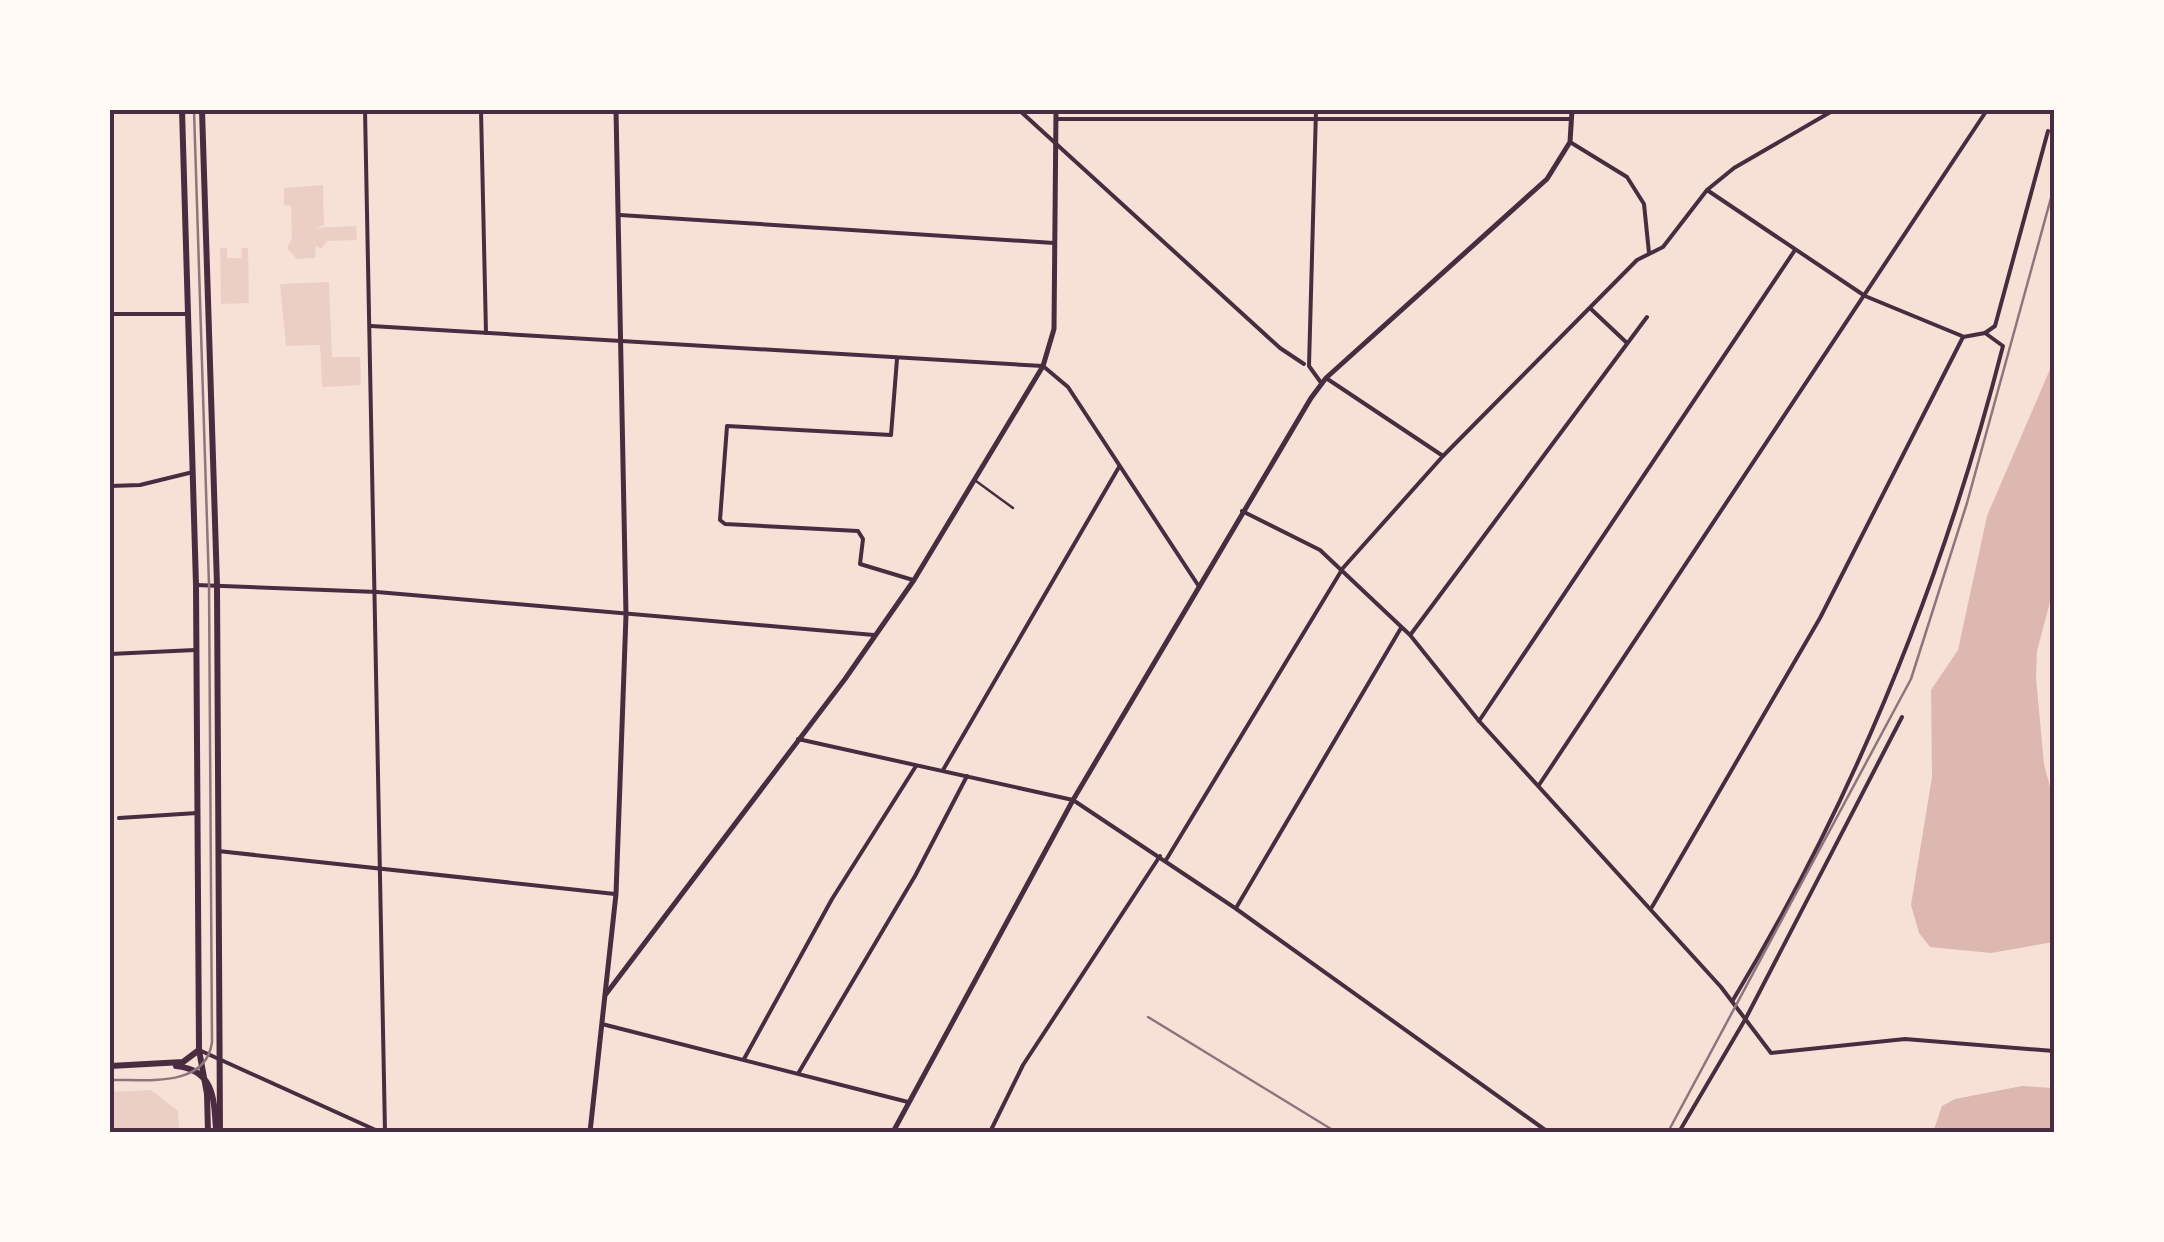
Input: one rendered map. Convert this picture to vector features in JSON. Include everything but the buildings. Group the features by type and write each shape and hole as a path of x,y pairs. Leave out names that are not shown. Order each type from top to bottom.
{"main road":[{"path":"182,110 196,585 199,1050 208,1132"},
{"path":"202,110 217,585 221,1058 218,1132"},
{"path":"160,1066 188,1061 199,1050"},
{"path":"110,1066 184,1067 204,1075 212,1093 218,1132"}],"street":[{"path":"199,1050 382,1132 382,867 364,110"},
{"path":"481,110 486,333"},
{"path":"590,1132 616,894 626,615 624,343 616,110"},
{"path":"1019,110 1280,348 1304,364"},
{"path":"606,994 876,635 914,580 1043,366 1054,329 1056,110"},
{"path":"1316,110 1309,366 1324,382 1443,456"},
{"path":"894,1132 1073,800 1242,511 1324,382 1547,179 1570,142 1572,110"},
{"path":"1166,860 1344,568 1443,456 1637,260 1664,247 1707,190 1734,168 1834,110"},
{"path":"1538,786 1988,110"},
{"path":"1056,119 1572,119"},
{"path":"1707,190 1865,296 1963,337 1985,333 1995,326 2048,131"},
{"path":"1570,142 1627,178 1644,204 1650,253"},
{"path":"620,215 812,224 1055,244"},
{"path":"1479,721 1795,250"},
{"path":"1591,309 1627,343"},
{"path":"110,314 189,314"},
{"path":"1410,636 1646,317"},
{"path":"372,326 1043,366 1068,387 1198,585"},
{"path":"1732,1000 1857,764 1939,571 2004,346 1985,333"},
{"path":"1652,908 1820,618 1963,337"},
{"path":"897,360 890,435 727,426 720,520 725,524 858,532 863,539 860,564 914,580"},
{"path":"943,770 1119,466"},
{"path":"110,486 140,485 193,472"},
{"path":"1242,511 1320,550 1344,568 1410,636 1479,721 1652,908 1732,1000 1771,1053 1905,1039 2054,1051"},
{"path":"196,585 377,592 876,635"},
{"path":"1236,908 1401,628"},
{"path":"110,654 196,650"},
{"path":"1679,1132 1746,1018 1902,716"},
{"path":"798,738 1073,800 1236,908 1548,1132"},
{"path":"744,1059 832,900 917,764"},
{"path":"799,1072 915,876 968,775"},
{"path":"119,818 197,813"},
{"path":"218,852 616,894"},
{"path":"990,1132 1023,1065 1160,856"},
{"path":"602,1024 908,1102"}],"lane":[{"path":"975,480 1014,508"}],"shaded area":[{"path":"323,185 324,225 316,228 356,226 357,240 327,241 321,249 316,246 315,258 297,259 287,248 292,238 291,206 284,205 284,188"},
{"path":"220,248 227,248 227,258 241,258 242,248 248,248 249,303 221,304"},
{"path":"329,282 332,357 360,357 361,385 322,387 320,345 286,346 280,284"},
{"path":"2054,360 2054,587 2037,651 2036,678 2044,764 2054,802 2054,942 1991,953 1930,947 1919,933 1911,905 1932,777 1931,690 1958,650 1987,516"},
{"path":"2022,1086 2054,1088 2054,1132 1933,1132 1942,1106 1955,1099"},
{"path":"151,1090 178,1111 179,1132 110,1132 110,1092"}],"tram line":[{"path":"110,1080 156,1080 186,1074 207,1057 212,1042 209,585 194,110"}],"railway":[{"path":"1668,1132 1911,679 1967,503 2054,187"},
{"path":"1148,1017 1336,1132"}]}
